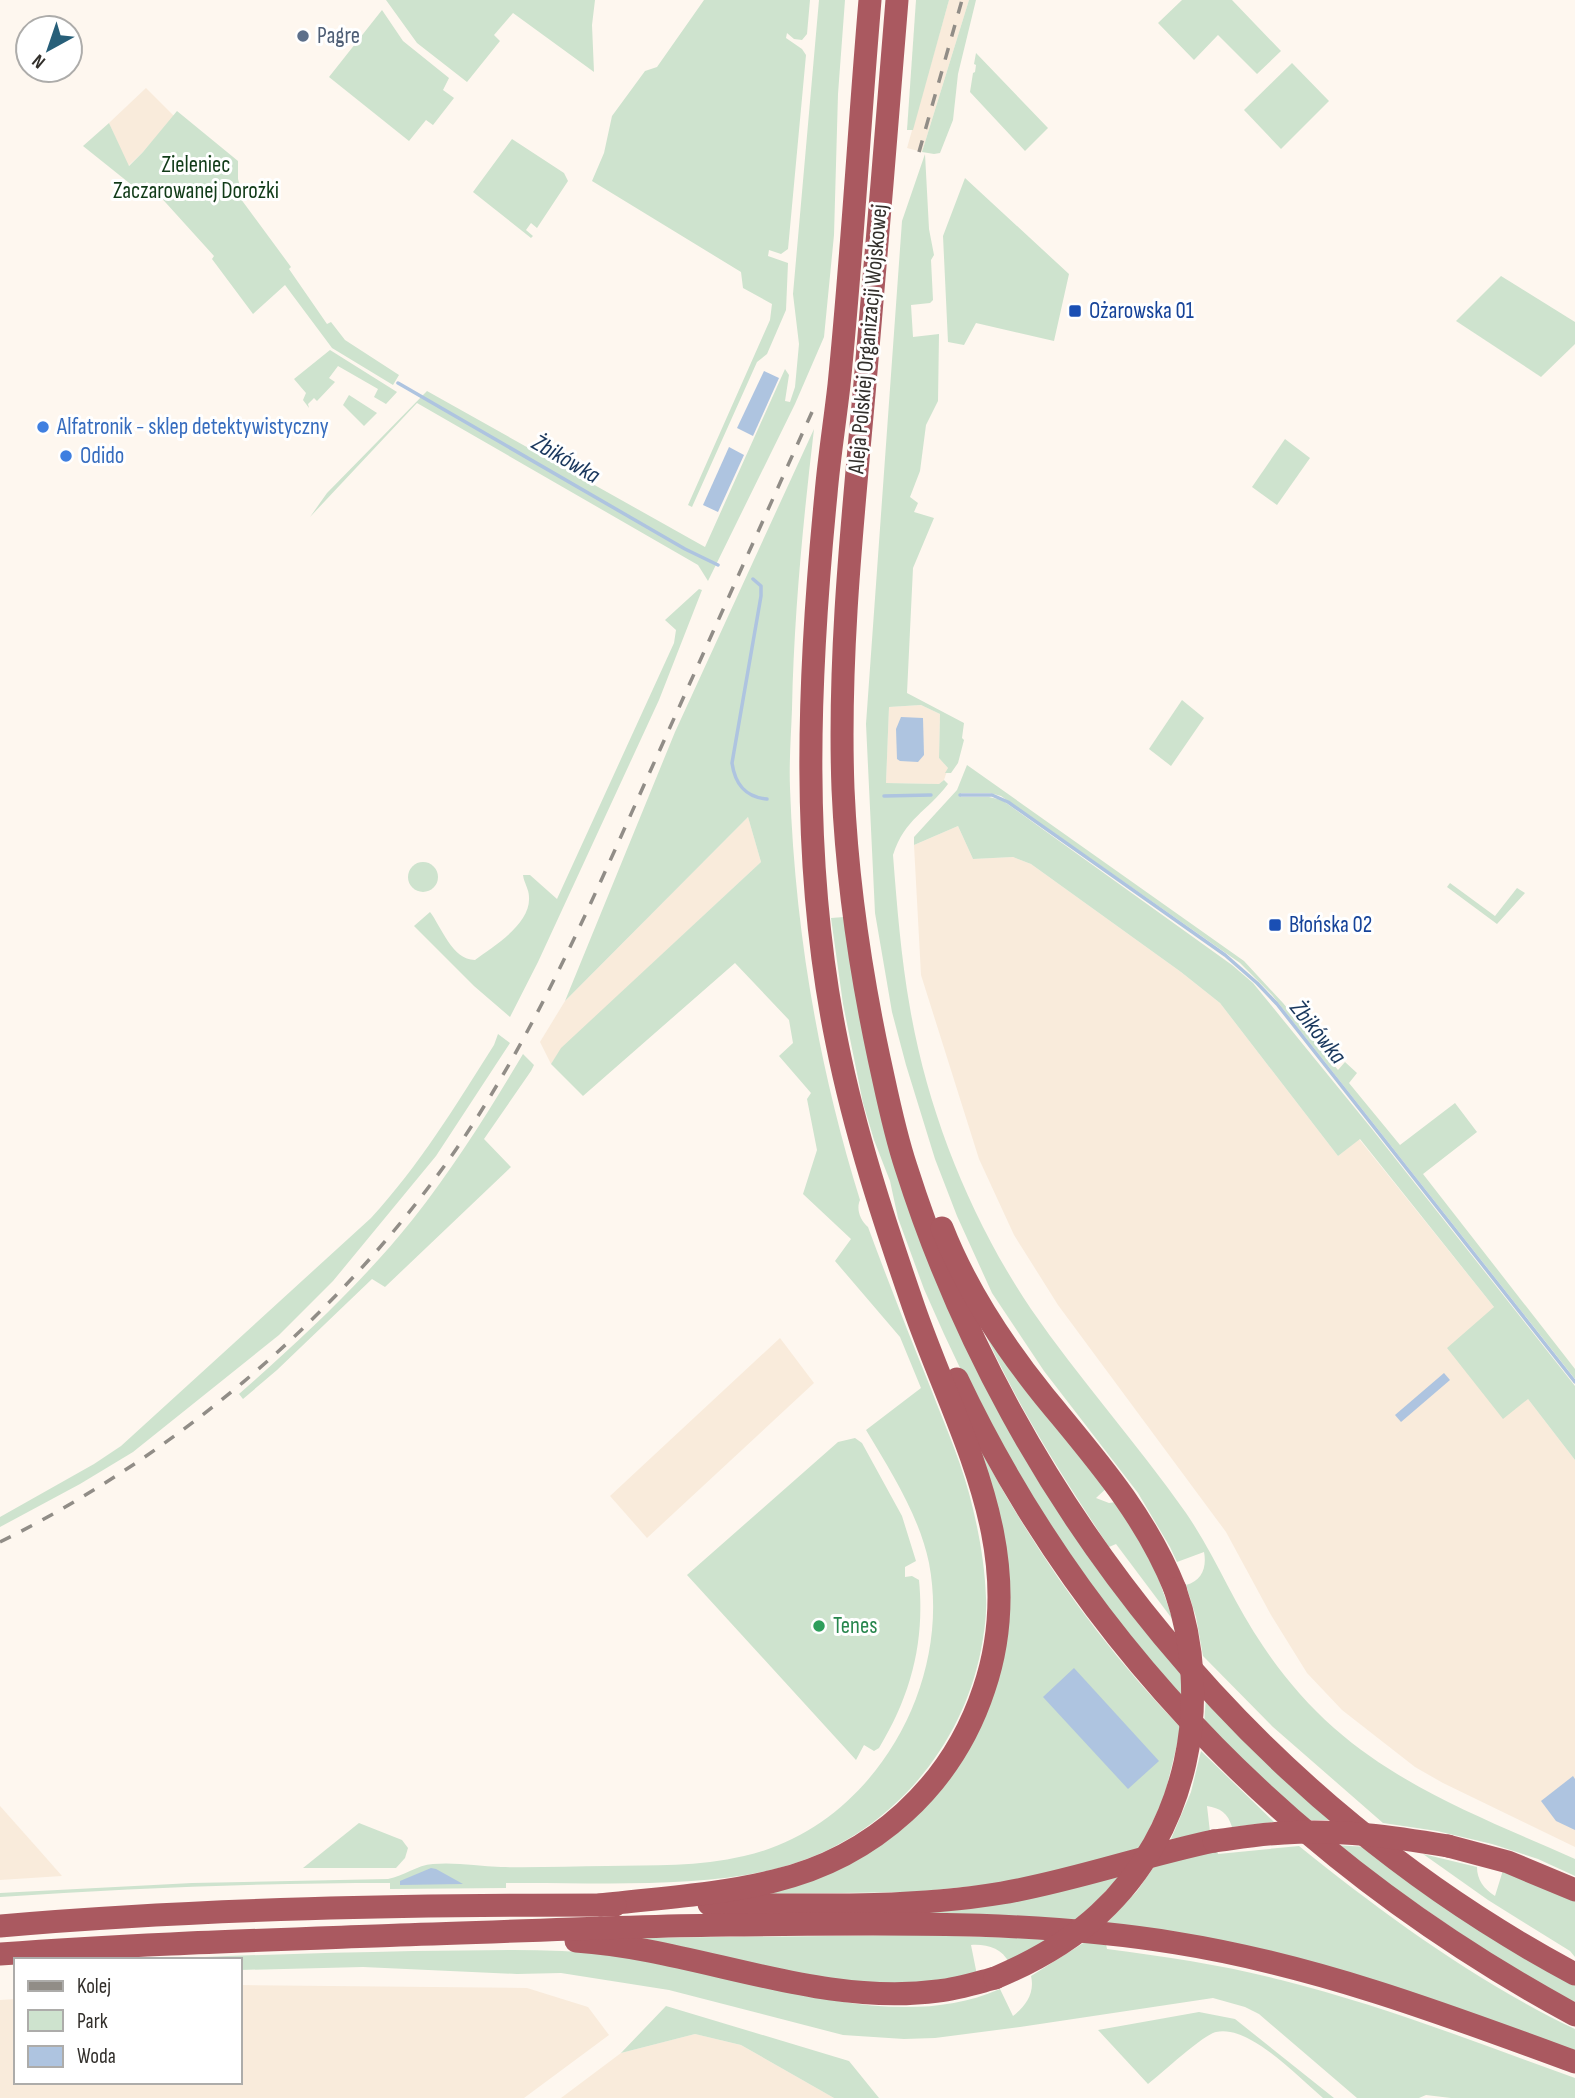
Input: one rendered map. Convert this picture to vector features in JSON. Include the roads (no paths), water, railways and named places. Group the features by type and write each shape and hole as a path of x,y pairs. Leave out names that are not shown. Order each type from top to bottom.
{"highway":[{"name":"Aleja Polskiej Organizacji Wojskowej","path":"870,0 848,284 813,648 810,751 813,866 822,949 836,1041 876,1193"},
{"name":"Aleja Polskiej Organizacji Wojskowej","path":"873,1030 853,915 841,735 854,495 897,0"},
{"path":"398,1936 564,1940 623,1945 825,1988 894,1994 936,1992 995,1978 1051,1950 1099,1915 1139,1869 1169,1814 1186,1759 1193,1700 1193,1665 1175,1588 1159,1552 1132,1506 1023,1369 978,1300 949,1245 932,1202 873,1030"},
{"path":"873,1030 906,1168 951,1290 990,1373 1037,1459 1088,1538 1157,1629 1214,1695 1336,1811 1440,1891 1575,1974"},
{"path":"600,1905 749,1887 797,1875 842,1857 895,1821 929,1788 958,1747 976,1713 991,1667 998,1619 997,1561 989,1513 972,1456 915,1311 876,1193"},
{"path":"876,1193 944,1352 1013,1484 1093,1605 1160,1687 1248,1781 1310,1837 1358,1875 1455,1944 1575,2015"},
{"path":"0,1926 153,1913 600,1905 867,1904 964,1898 1052,1882 1213,1841 1284,1833 1332,1832 1392,1836 1448,1846 1508,1862 1575,1890"},
{"path":"0,1954 134,1944 632,1926 1023,1926 1125,1935 1236,1954 1337,1980 1575,2062"}],"water":[{"path":"764,371 779,378 753,436 737,428"},
{"path":"729,447 744,455 718,512 703,505"},
{"path":"901,717 923,718 924,755 918,762 897,759 896,729"},
{"path":"1444,1373 1450,1380 1401,1422 1395,1415"},
{"path":"1074,1668 1159,1761 1128,1789 1043,1697"},
{"path":"1573,1776 1575,1830 1556,1821 1541,1801"},
{"path":"431,1868 463,1884 400,1885 400,1881"}],"waterway":[{"name":"Żbikówka","path":"398,383 685,549 718,565"},
{"name":"Żbikówka","path":"753,579 761,586 761,596 732,763 742,788 759,798 767,799"},
{"name":"Żbikówka","path":"884,796 931,795"},
{"name":"Żbikówka","path":"960,795 992,795 1008,802 1225,955 1257,983 1277,1004 1575,1382"}],"railway":[{"path":"919,152 962,0"},
{"path":"0,1542 67,1506 132,1466 194,1422 253,1373 310,1322 363,1267 412,1209 457,1148 511,1061 558,971 812,412"}],"place":[{"name":"Pagre","path":"303,36"},
{"name":"Ożarowska 01","path":"1075,311"},
{"name":"Alfatronik - sklep detektywistyczny","path":"43,427"},
{"name":"Odido","path":"66,456"},
{"name":"Błońska 02","path":"1275,925"},
{"name":"Tenes","path":"819,1626"}],"park label":[{"name":"Zieleniec Zaczarowanej Dorożki","path":"196,178"}]}
